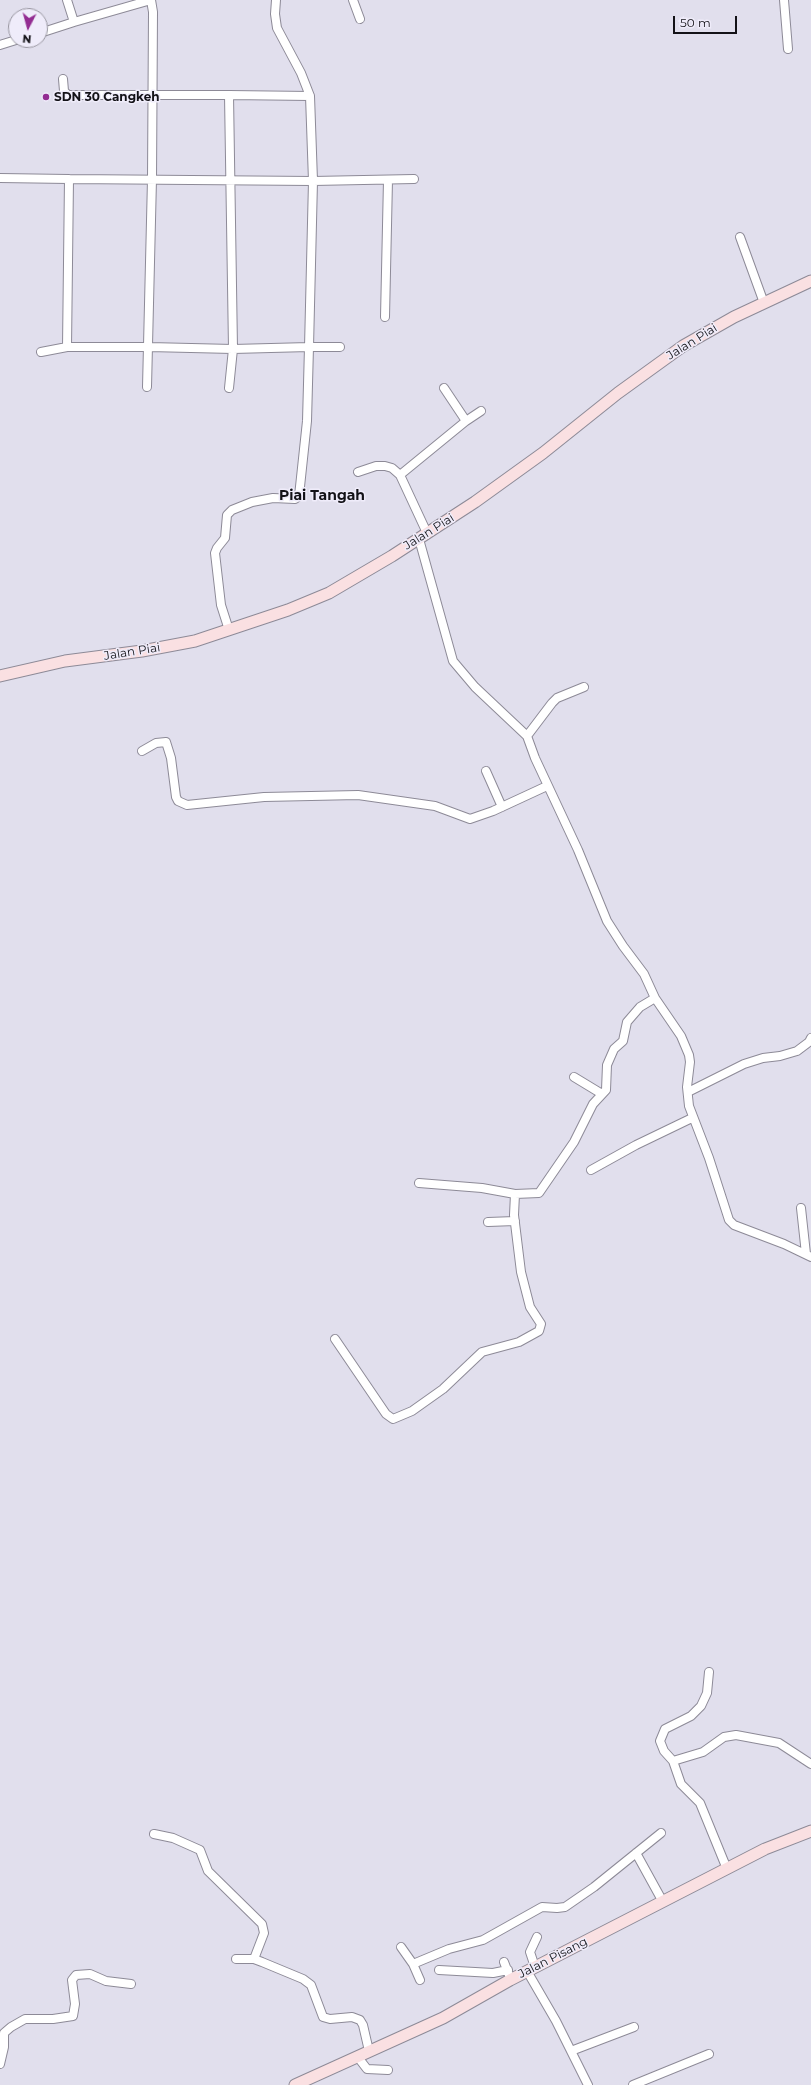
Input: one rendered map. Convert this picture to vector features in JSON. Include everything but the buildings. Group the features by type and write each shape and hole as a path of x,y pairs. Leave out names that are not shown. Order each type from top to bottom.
{"street":[{"path":"67,0 74,22"},
{"path":"48,30 150,0 153,12 153,96 147,387"},
{"path":"229,630 220,597 216,551 225,538 227,515 232,510 252,502 273,498 295,498 299,496 307,421 313,181 310,96 301,73 279,35 275,14 276,0"},
{"path":"353,0 360,19"},
{"path":"784,0 788,49"},
{"path":"63,79 64,91 68,95 310,96"},
{"path":"229,95 232,181 233,349 229,388"},
{"path":"0,178 232,181 414,179"},
{"path":"66,348 69,179"},
{"path":"385,317 388,180"},
{"path":"740,237 764,303"},
{"name":"Jalan Piai","path":"0,676 65,661 174,646 229,630 288,610 329,593 423,536 497,486 543,453 618,393 683,346 734,317 811,281"},
{"path":"41,352 66,348 340,348"},
{"path":"444,388 466,421"},
{"path":"400,475 466,421 482,411"},
{"path":"358,472 385,466 392,468 400,475 423,536 453,661 474,686 527,736 547,786 578,850 607,921 644,974 655,998 681,1036 690,1055 688,1092 692,1118 709,1158 729,1220 734,1225 809,1256"},
{"path":"527,736 542,714 557,698 584,687"},
{"path":"142,751 156,743 166,742 171,758 176,797 182,804 187,805 264,797 344,795 435,806 470,819 502,807 547,786"},
{"path":"486,771 502,807"},
{"path":"419,1183 482,1188 515,1194 535,1194 543,1189 574,1142 594,1104 606,1090 607,1065 614,1049 623,1041 627,1022 640,1007 655,998"},
{"path":"688,1092 744,1064 763,1058 780,1056 797,1051 809,1042 811,1038"},
{"path":"574,1077 602,1094"},
{"path":"591,1170 636,1145 692,1118"},
{"path":"335,1339 386,1414 393,1418 412,1411 443,1389 482,1352 532,1336 539,1331 541,1324 530,1307 524,1289 515,1221 515,1194"},
{"path":"801,1208 809,1256"},
{"path":"488,1222 498,1223 515,1221"},
{"path":"709,1672 707,1693 701,1706 691,1716 669,1726 662,1733 660,1741 673,1761 681,1784 700,1803 727,1869"},
{"path":"673,1761 703,1752 724,1737 736,1735 779,1743 811,1764"},
{"name":"Jalan Pisang","path":"295,2085 443,2018 507,1971 531,1969 765,1849 811,1831"},
{"path":"412,1964 449,1949 483,1940 542,1906 557,1908 565,1906 594,1887 661,1833"},
{"path":"154,1834 173,1838 200,1850 208,1872 262,1924 264,1933 254,1959"},
{"path":"636,1853 663,1902"},
{"path":"537,1937 530,1952 531,1969 588,2085"},
{"path":"401,1947 420,1980"},
{"path":"236,1959 254,1959 303,1980 311,1986 323,2017 352,2017 360,2020 363,2025 369,2051"},
{"path":"439,1970 493,1973 507,1971"},
{"path":"0,2064 4,2046 3,2036 4,2033 11,2027 25,2019 53,2019 73,2016 75,1999 72,1980 76,1975 90,1974 106,1981 130,1984"},
{"path":"571,2051 634,2027"},
{"path":"633,2085 709,2054"},
{"path":"357,2056 367,2068 388,2070"}],"place":[{"name":"SDN 30 Cangkeh","path":"46,97"}],"district":[{"name":"Piai Tangah","path":"322,496"}]}
